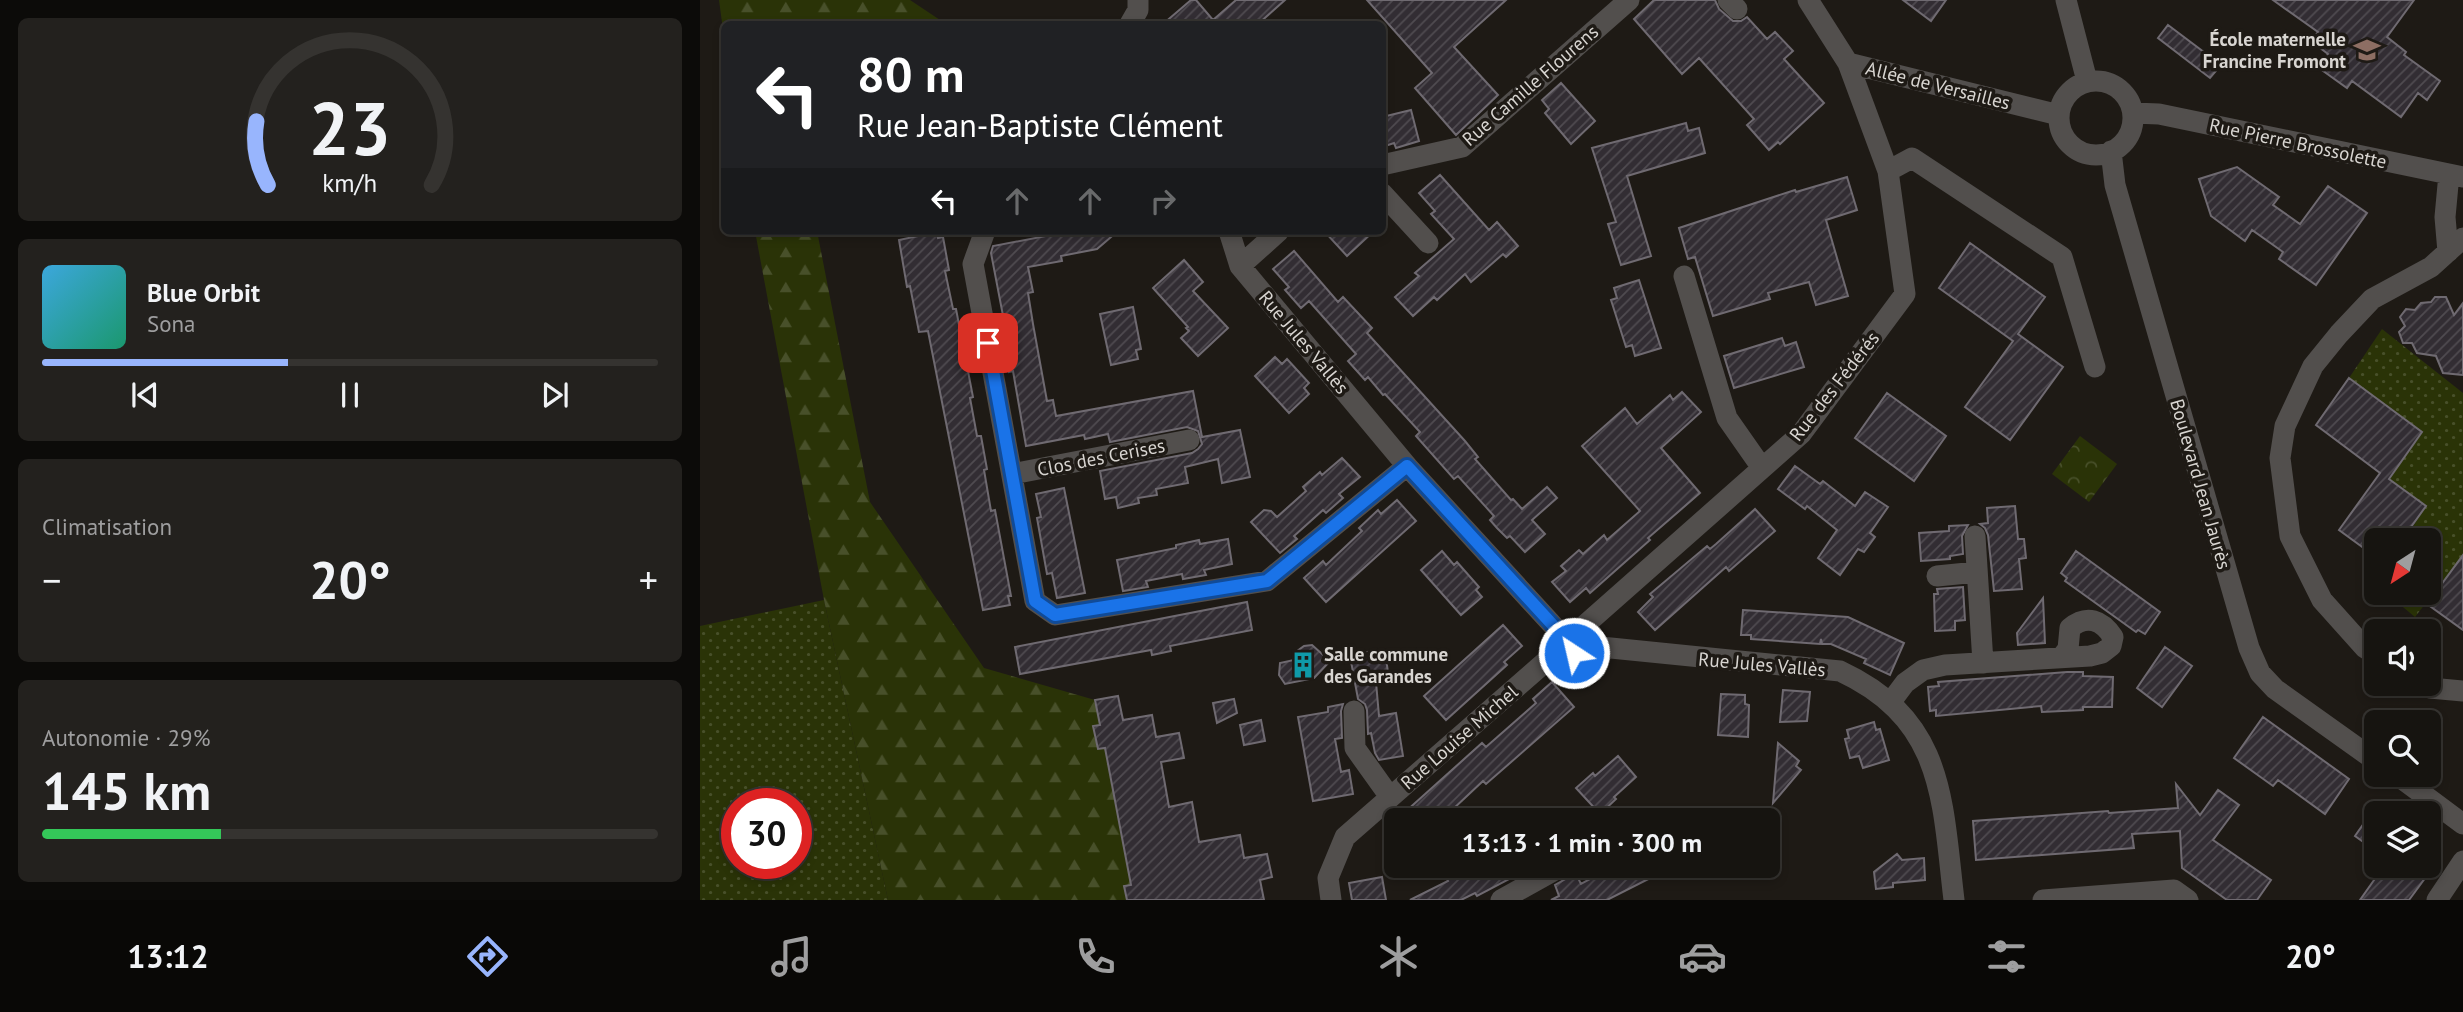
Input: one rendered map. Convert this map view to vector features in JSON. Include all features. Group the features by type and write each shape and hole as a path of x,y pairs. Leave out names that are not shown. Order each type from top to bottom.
{"street":[{"path":"1132,21 1138,10 1138,0"},
{"name":"Rue Camille Flourens","path":"1386,163 1462,147 1607,7 1629,0"},
{"name":"Allée de Versailles","path":"1808,0 1848,62 2059,115"},
{"path":"2066,0 2087,81"},
{"name":"Rue des Fédérés","path":"1569,640 1801,433 1905,294 1888,171 1848,62"},
{"path":"2087,81 2102,81 2113,85 2123,92 2133,113 2128,136 2121,145 2099,155 2075,148 2060,128 2062,103 2069,92 2087,81"},
{"name":"Rue Pierre Brossolette","path":"2133,113 2159,114 2456,175"},
{"name":"Boulevard Jean Jaurès","path":"2111,151 2113,178 2121,208 2245,635 2260,673 2275,689 2364,752"},
{"path":"1888,171 1912,158 2062,257 2095,367"},
{"path":"2364,647 2322,600 2290,536 2280,458 2285,426 2313,366 2372,299 2431,267 2456,245 2445,218 2456,175"},
{"path":"1386,197 1427,243"},
{"path":"984,235 973,264 1035,601 1055,615 1267,581 1407,466"},
{"name":"Rue Jules Vallès","path":"1230,235 1240,266 1407,466 1569,640 1840,671 1867,684 1890,703 1920,739 1931,761 1941,792 1954,900"},
{"path":"1240,266 1275,235"},
{"path":"1684,276 1727,418 1762,468"},
{"name":"Clos des Cerises","path":"1012,474 1189,440"},
{"path":"1975,536 1983,663"},
{"path":"1937,576 1977,572"},
{"name":"Rue Louise Michel","path":"1331,900 1328,878 1345,837 1569,640"},
{"path":"1890,703 1905,683 1923,670 1945,665 2061,658"},
{"path":"2441,689 2463,691"},
{"name":"Rue Louise Michel","path":"1354,711 1354,748 1390,797"},
{"path":"2413,787 2463,824"},
{"path":"2437,900 2463,861"},
{"path":"1501,900 1540,878"},
{"path":"2042,900 2174,890 2188,900"}],"green space":[{"path":"719,0 910,0 942,21 722,21"},
{"path":"756,235 818,235 870,502 984,668 1095,700 1100,725 1093,727 1098,749 1105,748 1131,885 1124,886 1127,900 888,900 824,600"},
{"path":"2382,329 2463,393 2463,561 2460,559 2441,583 2441,528 2412,528 2426,506 2389,479 2422,432 2349,378"},
{"path":"2080,436 2117,464 2089,502 2052,474"},
{"path":"824,600 888,900 700,900 700,626"},
{"path":"2402,606 2424,606 2415,617"}],"building":[{"path":"1191,0 1196,0 1213,20 1236,0 1285,0 1261,21 1166,21"},
{"path":"1367,0 1506,0 1454,47 1498,95 1456,135 1415,88 1432,73"},
{"path":"1654,0 1715,0 1719,9 1733,21 1741,21 1747,17 1767,39 1775,32 1793,51 1784,59 1824,103 1780,144 1778,142 1769,150 1747,125 1754,119 1699,58 1682,74 1634,19"},
{"path":"1903,0 1946,0 1931,21"},
{"path":"2273,0 2414,0 2387,37 2406,52 2404,55 2440,81 2427,100 2418,93 2401,117 2352,81 2347,88 2319,68 2328,54 2311,41 2318,32"},
{"path":"2168,25 2221,65 2210,78 2158,38"},
{"path":"1561,83 1595,121 1571,144 1545,113 1549,109 1542,100"},
{"path":"1411,110 1419,141 1396,148 1394,143 1386,146 1386,116"},
{"path":"1686,123 1688,131 1699,128 1705,153 1627,176 1651,256 1621,265 1608,224 1616,222 1592,148"},
{"path":"2237,167 2279,197 2273,205 2300,224 2328,186 2367,213 2316,285 2279,259 2283,252 2252,230 2245,241 2211,216 2199,179"},
{"path":"1440,175 1489,230 1497,222 1518,246 1506,257 1503,254 1471,282 1465,274 1437,300 1434,297 1413,316 1395,297 1419,276 1415,273 1454,239 1431,214 1435,211 1419,193"},
{"path":"1847,177 1857,210 1826,220 1848,296 1816,305 1809,282 1768,293 1770,299 1713,316 1695,257 1688,259 1679,228 1795,190 1796,192"},
{"path":"923,235 943,237 949,270 945,271 953,309 956,309 973,397 970,398 977,436 981,436 991,511 995,510 1011,596 1008,596 1010,605 983,610 928,331 919,332 910,286 907,287 899,240"},
{"path":"1113,235 1097,249 1061,256 1062,261 1028,267 1033,292 1028,293 1047,401 1053,400 1056,416 1193,391 1202,437 1240,430 1250,477 1222,483 1218,459 1185,467 1188,483 1156,489 1157,495 1138,498 1139,503 1118,508 1116,497 1105,499 1100,471 1192,453 1202,444 1198,431 1187,427 1110,442 1108,434 1085,439 1084,435 1026,446 1013,371 1009,372 1005,347 1009,347 991,253 993,246 1046,236"},
{"path":"1328,235 1370,235 1347,256"},
{"path":"1970,243 2045,297 2018,334 2063,367 2010,440 1965,407 2013,341 1939,288"},
{"path":"1294,251 1338,302 1343,297 1372,328 1367,333 1465,441 1478,457 1475,459 1511,500 1522,509 1547,487 1557,498 1532,520 1545,534 1525,552 1510,536 1507,538 1497,528 1490,520 1494,516 1458,476 1454,479 1416,436 1420,432 1385,394 1383,395 1368,377 1365,380 1348,361 1356,354 1309,301 1301,308 1285,290 1289,287 1273,269"},
{"path":"1184,260 1203,282 1193,291 1228,328 1198,356 1181,338 1189,331 1186,328 1188,327 1153,288"},
{"path":"1639,280 1661,348 1635,356 1632,345 1626,347 1611,300 1617,298 1614,288"},
{"path":"2435,297 2446,297 2454,315 2463,303 2463,375 2443,373 2436,356 2417,353 2412,343 2403,343 2399,332 2405,326 2400,317 2406,309 2415,310 2421,303 2431,302"},
{"path":"1133,307 1141,349 1136,350 1138,359 1111,365 1100,314"},
{"path":"1782,338 1785,346 1796,342 1804,367 1734,388 1724,356"},
{"path":"1275,357 1282,364 1287,359 1309,383 1304,388 1309,394 1289,413 1255,376"},
{"path":"2349,378 2422,432 2389,479 2426,506 2410,528 2364,528 2364,548 2339,530 2380,473 2316,425"},
{"path":"1682,392 1701,412 1661,448 1700,493 1590,593 1586,588 1570,602 1552,582 1566,571 1561,566 1579,550 1583,554 1604,535 1607,540 1640,511 1582,446 1625,408 1637,424 1670,395 1673,400"},
{"path":"1887,393 1946,436 1914,481 1855,438"},
{"path":"1342,458 1360,477 1339,494 1343,498 1326,513 1323,510 1294,536 1297,539 1280,553 1251,522 1264,510 1271,511 1277,517 1306,491 1303,487"},
{"path":"1795,466 1820,484 1823,481 1855,506 1865,492 1888,507 1870,533 1875,537 1864,552 1858,549 1840,575 1818,558 1837,530 1807,506 1805,509 1778,489"},
{"path":"1064,488 1085,593 1057,598 1052,573 1047,574 1037,518 1041,517 1036,494"},
{"path":"1397,500 1416,521 1326,602 1304,578 1323,561 1326,565 1362,531 1359,528 1378,510 1381,514"},
{"path":"2015,506 2018,539 2024,539 2026,558 2019,559 2022,589 1994,591 1988,535 1980,524 1988,523 1987,508"},
{"path":"1755,509 1775,531 1729,571 1726,567 1655,630 1638,612 1653,597 1650,594 1707,546 1710,549"},
{"path":"1968,525 1962,536 1963,554 1950,556 1950,559 1921,561 1919,533 1949,531 1949,526"},
{"path":"1228,539 1232,564 1204,570 1206,575 1183,579 1182,574 1146,581 1148,587 1123,591 1117,560 1176,548 1176,545 1199,540 1200,544"},
{"path":"1442,551 1454,565 1457,562 1479,587 1476,590 1482,597 1461,615 1421,570"},
{"path":"2076,551 2160,612 2145,634 2138,630 2136,632 2065,581 2067,578 2061,573"},
{"path":"2463,555 2463,630 2430,606 2441,606 2441,585"},
{"path":"1963,587 1965,620 1955,621 1955,630 1935,631 1934,594 1938,594 1937,589"},
{"path":"2043,598 2045,643 2018,645 2017,633"},
{"path":"1247,602 1252,630 1170,646 1171,651 1152,655 1151,650 1020,674 1015,647"},
{"path":"1743,610 1848,617 1904,643 1890,675 1864,663 1866,659 1831,644 1822,644 1821,639 1820,644 1751,639 1751,635 1741,635"},
{"path":"1503,625 1522,646 1504,662 1507,665 1446,720 1424,696"},
{"name":"Salle commune des Garandes","path":"1312,645 1330,661 1314,678 1285,684 1279,675 1280,663 1294,660 1297,651"},
{"path":"2165,647 2192,666 2162,707 2137,688"},
{"path":"1372,651 1373,654 1385,652 1389,679 1376,682 1379,716 1396,713 1403,756 1379,760 1371,733 1368,734 1367,710 1365,704 1358,699 1350,656"},
{"path":"2083,672 2083,676 2113,677 2112,707 2042,712 2041,706 1936,716 1936,710 1930,711 1928,687 1939,686 1938,682"},
{"path":"1552,682 1574,707 1486,784 1483,781 1454,808 1410,808 1482,743 1486,747 1536,703 1533,699"},
{"path":"1783,690 1810,692 1807,721 1780,722"},
{"path":"1721,694 1745,695 1745,704 1749,705 1748,737 1718,735"},
{"path":"1118,696 1123,720 1152,715 1156,737 1179,733 1184,758 1161,762 1169,807 1192,802 1199,842 1240,835 1244,858 1267,854 1272,877 1260,880 1264,900 1127,900 1124,886 1131,885 1105,748 1098,749 1093,726 1100,725 1095,700"},
{"path":"1234,699 1237,713 1217,723 1213,703"},
{"path":"1343,704 1342,738 1335,739 1341,772 1349,770 1353,794 1313,801 1298,717 1328,712 1328,707"},
{"path":"2263,717 2349,779 2325,814 2278,780 2273,786 2234,758"},
{"path":"1261,720 1265,741 1244,745 1240,725"},
{"path":"1874,722 1876,730 1880,729 1889,760 1863,768 1859,756 1850,758 1845,739 1849,738 1847,730"},
{"path":"1778,743 1799,761 1796,766 1801,770 1773,803"},
{"path":"1618,756 1636,777 1606,808 1594,808 1576,788 1593,773 1595,776"},
{"path":"2176,784 2200,815 2218,790 2239,805 2213,840 2271,880 2257,900 2227,900 2182,868 2180,831 2132,834 2134,848 1976,860 1973,821 2178,808"},
{"path":"2364,823 2364,842 2355,836"},
{"path":"1897,854 1902,860 1924,858 1925,880 1893,883 1893,887 1876,889 1874,872"},
{"path":"1382,877 1386,900 1352,900 1349,883"},
{"path":"1447,878 1511,878 1477,896 1475,893 1461,900 1410,900 1448,881"},
{"path":"1567,878 1578,878 1581,884 1592,878 1650,878 1607,900 1551,900 1559,896 1555,885"},
{"path":"2376,878 2425,878 2409,900 2360,900"}],"place":[{"name":"École maternelle Francine Fromont","path":"2367,50"},
{"name":"Salle commune des Garandes","path":"1303,665"}],"route":[{"path":"988,343 1035,601 1055,615 1267,581 1407,466 1560,633 1557,644 1560,649 1569,654 1574,653"}]}
